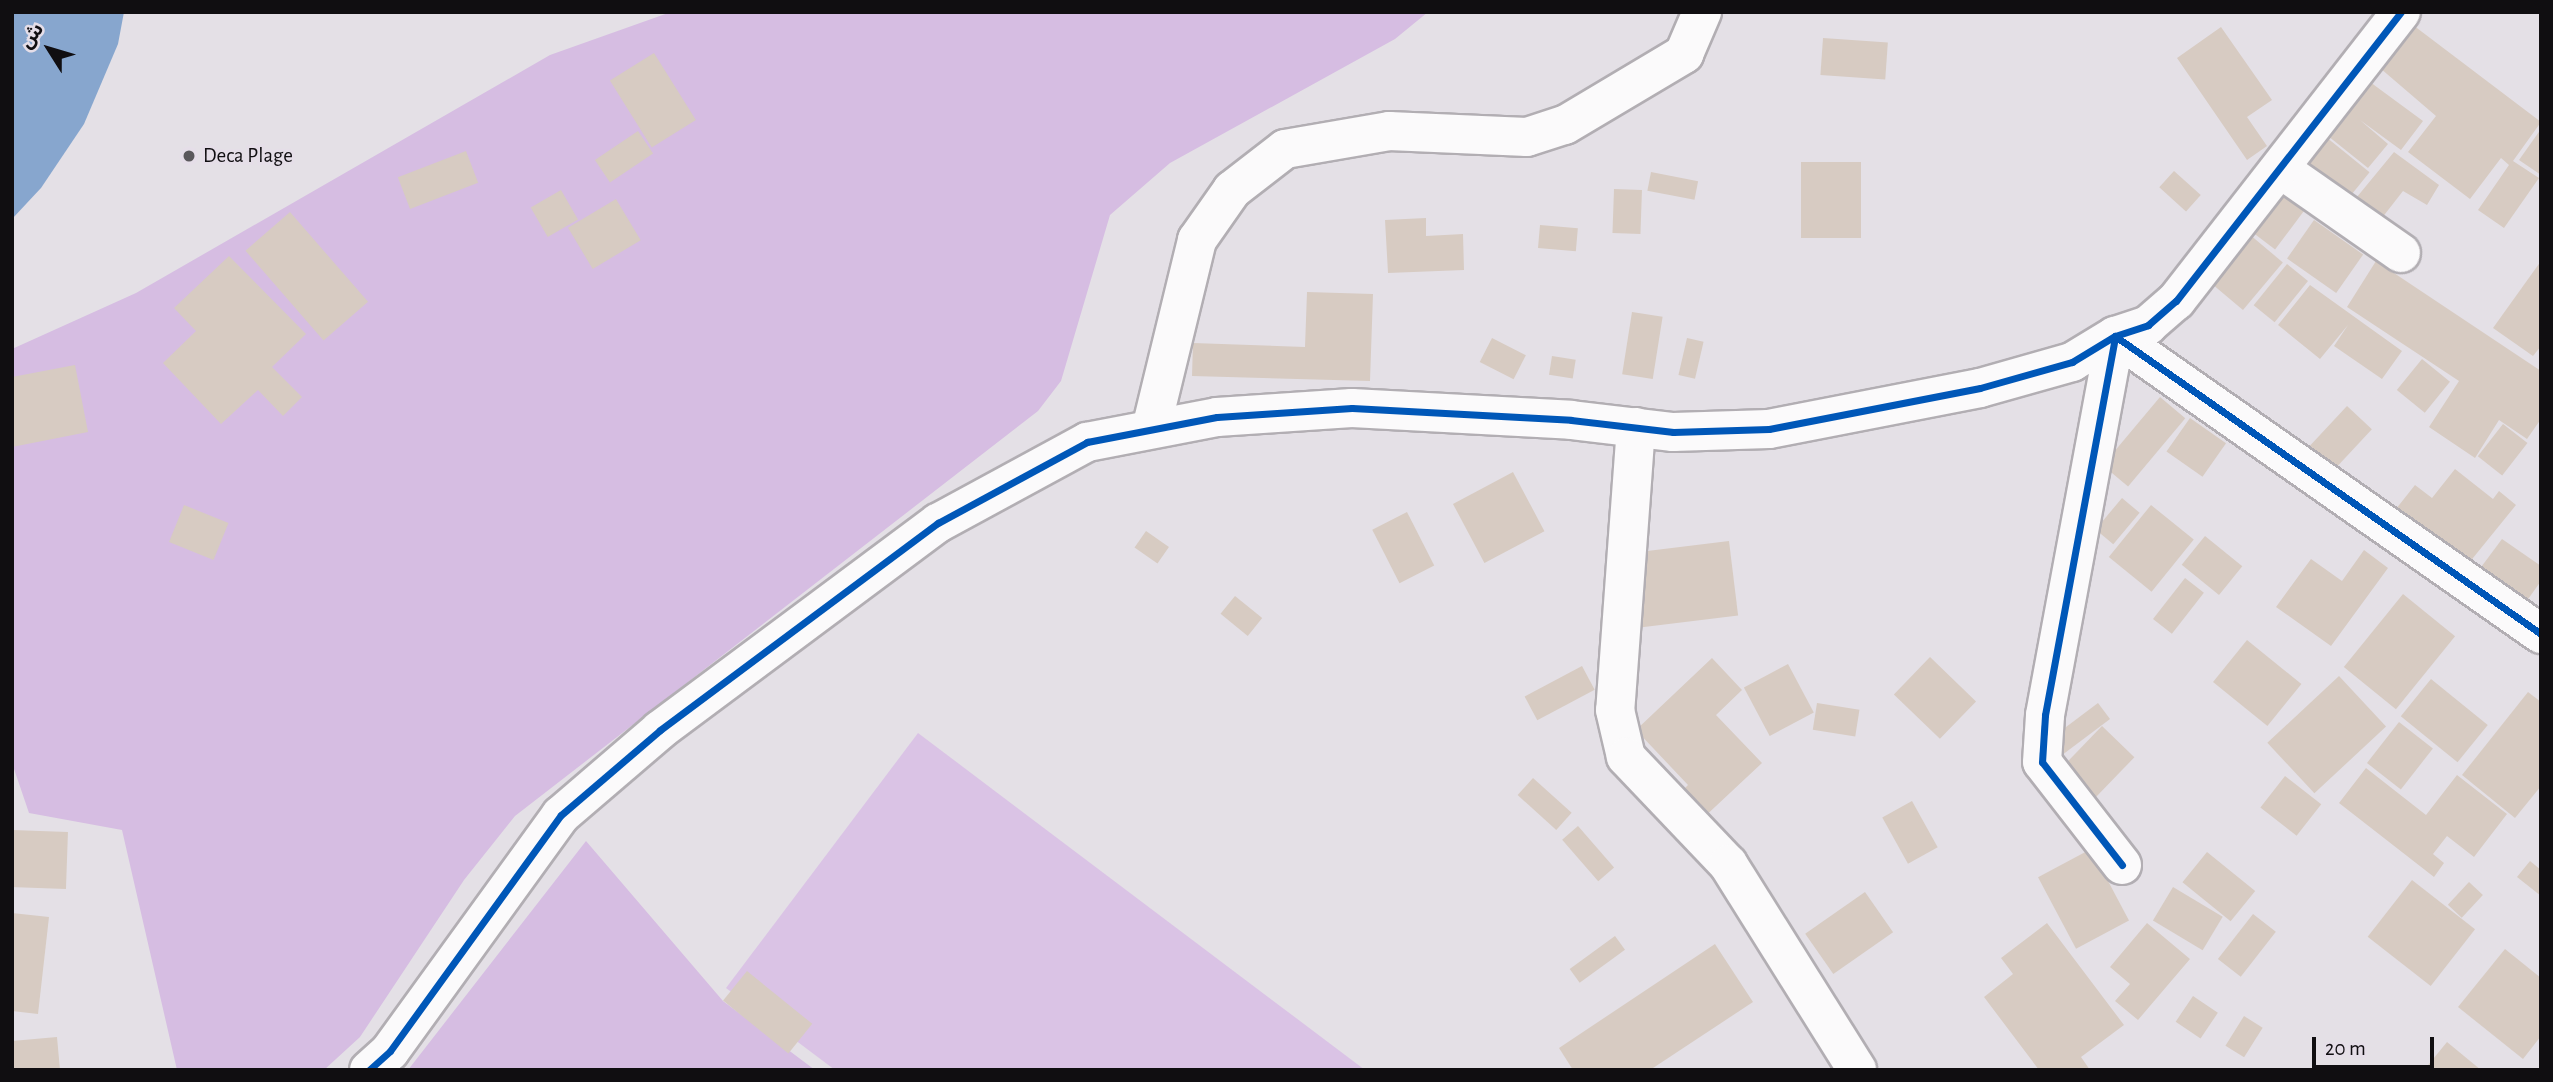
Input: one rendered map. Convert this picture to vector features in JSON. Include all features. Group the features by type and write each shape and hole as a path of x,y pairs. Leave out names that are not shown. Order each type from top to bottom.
{"street":[{"path":"1151,429 1197,240 1232,190 1274,157 1285,149 1389,131 1527,137 1565,125 1684,54 1702,12"},
{"path":"369,1070 390,1051 561,815 660,730 938,523 1087,442 1217,417 1352,408 1636,427 1673,432 1769,429 1980,388 2072,362 2115,336 2148,325 2176,301 2282,170 2401,12"},
{"path":"2282,170 2401,253"},
{"path":"2115,336 2541,634"},
{"path":"2115,336 2045,715 2042,762 2122,865"},
{"path":"1636,427 1615,709 1626,757 1728,864 1857,1070"}],"shaded area":[{"path":"671,12 1428,12 1395,39 1170,163 1110,215 1061,381 1038,411 515,816 464,880 360,1037 324,1070 177,1070 122,830 29,813 12,763 12,349 136,293 550,55"},
{"path":"918,733 1365,1070 835,1070 726,988"},
{"path":"586,841 723,1001 815,1070 408,1070"}],"water":[{"path":"12,12 124,12 118,44 84,124 41,188 12,219"}],"building":[{"path":"2405,19 2541,122 2513,161 2539,178 2504,228 2478,210 2509,165 2501,158 2470,199 2408,152 2436,116 2373,62"},
{"path":"2221,27 2272,100 2247,117 2267,146 2247,160 2177,58"},
{"path":"1823,38 1888,43 1885,79 1820,75"},
{"path":"654,53 696,120 652,148 610,81"},
{"path":"2370,82 2423,121 2401,150 2360,120 2388,144 2368,168 2328,136"},
{"path":"2541,129 2541,175 2519,160"},
{"path":"638,131 653,153 610,182 595,160"},
{"path":"2326,137 2370,172 2349,198 2305,163"},
{"path":"466,151 478,183 410,209 398,177"},
{"path":"2394,152 2439,185 2427,205 2403,191 2378,223 2352,203"},
{"path":"1801,162 1861,162 1861,238 1801,238"},
{"path":"2174,171 2201,195 2186,211 2159,187"},
{"path":"1651,172 1698,181 1694,200 1647,191"},
{"path":"1614,189 1642,190 1640,234 1612,233"},
{"path":"561,190 578,219 548,237 531,208"},
{"path":"2280,193 2304,211 2275,249 2251,231"},
{"path":"616,199 641,240 593,269 568,228"},
{"path":"290,212 368,302 324,341 245,251"},
{"path":"1426,218 1426,236 1463,234 1464,270 1388,273 1385,220"},
{"path":"2314,220 2363,254 2336,293 2287,259"},
{"path":"1540,225 1578,228 1576,251 1538,248"},
{"path":"2243,229 2283,262 2243,310 2203,276"},
{"path":"229,256 306,334 272,367 302,397 283,416 258,390 221,424 163,363 196,331 174,308"},
{"path":"2376,261 2541,371 2541,419 2527,439 2499,420 2475,458 2429,427 2459,381 2347,307"},
{"path":"2541,261 2541,346 2533,356 2493,328"},
{"path":"2287,264 2308,281 2275,322 2254,305"},
{"path":"2310,285 2402,351 2382,379 2334,346 2348,325 2320,359 2278,325"},
{"path":"1307,292 1373,294 1370,381 1192,376 1193,343 1305,347"},
{"path":"1632,312 1663,317 1653,379 1622,374"},
{"path":"1492,338 1526,355 1514,379 1480,362"},
{"path":"1687,338 1704,342 1695,379 1678,375"},
{"path":"1552,356 1576,360 1573,379 1549,375"},
{"path":"2422,359 2450,382 2425,413 2397,390"},
{"path":"75,365 88,432 12,447 12,377"},
{"path":"2160,397 2185,418 2128,486 2103,465"},
{"path":"2347,406 2372,429 2325,480 2300,456"},
{"path":"2190,418 2226,443 2203,477 2166,452"},
{"path":"2503,424 2527,443 2502,475 2478,456"},
{"path":"2455,469 2493,499 2499,491 2516,505 2460,574 2388,519 2415,485 2432,498"},
{"path":"1513,472 1544,531 1484,563 1453,504"},
{"path":"2122,498 2140,513 2113,544 2096,529"},
{"path":"184,505 229,523 214,560 169,542"},
{"path":"2151,505 2194,540 2152,592 2109,557"},
{"path":"1407,512 1434,565 1399,583 1372,530"},
{"path":"1146,531 1169,547 1157,563 1135,547"},
{"path":"2205,536 2242,566 2219,595 2182,565"},
{"path":"2502,539 2541,566 2541,581 2516,616 2470,582"},
{"path":"1729,541 1738,615 1636,628 1627,554"},
{"path":"2364,550 2388,568 2331,646 2276,607 2311,559 2342,581"},
{"path":"2185,578 2204,593 2172,634 2153,619"},
{"path":"2403,594 2455,636 2396,709 2344,667"},
{"path":"1235,596 1262,618 1248,636 1221,614"},
{"path":"2247,640 2301,684 2267,726 2213,682"},
{"path":"1930,657 1976,701 1940,739 1894,694"},
{"path":"1712,658 1742,690 1716,715 1762,763 1700,821 1677,796 1688,785 1636,730"},
{"path":"1788,664 1814,713 1770,736 1744,687"},
{"path":"1582,666 1595,690 1537,720 1525,697"},
{"path":"2339,676 2386,726 2314,793 2267,743"},
{"path":"2431,679 2488,725 2458,762 2401,716"},
{"path":"2528,692 2541,702 2541,786 2515,818 2462,775"},
{"path":"1817,703 1859,710 1855,736 1813,730"},
{"path":"2098,703 2110,719 2062,755 2050,739"},
{"path":"2399,722 2433,748 2401,789 2367,763"},
{"path":"2102,726 2134,757 2090,803 2058,772"},
{"path":"2366,768 2426,815 2457,775 2507,814 2474,857 2447,836 2433,854 2444,863 2434,877 2339,803"},
{"path":"2285,776 2321,804 2297,836 2260,808"},
{"path":"1533,778 1572,813 1556,830 1518,795"},
{"path":"1912,801 1938,847 1908,864 1882,817"},
{"path":"1578,826 1614,868 1598,881 1562,840"},
{"path":"12,830 68,832 66,889 12,887"},
{"path":"2091,849 2129,921 2076,949 2038,877"},
{"path":"2207,852 2255,891 2231,921 2182,882"},
{"path":"2530,861 2541,870 2541,896 2517,877"},
{"path":"2412,880 2475,929 2431,986 2368,937"},
{"path":"2469,882 2483,895 2462,918 2448,905"},
{"path":"2173,887 2223,917 2203,950 2153,920"},
{"path":"1865,892 1893,932 1833,974 1805,934"},
{"path":"12,913 49,917 38,1014 12,1011"},
{"path":"2253,914 2276,932 2241,977 2218,959"},
{"path":"2047,923 2124,1025 2081,1057 2090,1070 2039,1070 1984,997 2013,974 2001,958"},
{"path":"2147,923 2190,959 2138,1020 2115,1001 2130,984 2110,967"},
{"path":"1615,936 1625,950 1580,983 1570,969"},
{"path":"1715,944 1753,1002 1650,1070 1573,1070 1559,1048"},
{"path":"2505,949 2541,978 2541,1036 2523,1059 2458,1007"},
{"path":"747,971 812,1024 788,1053 723,1001"},
{"path":"2193,996 2218,1013 2201,1038 2176,1022"},
{"path":"2244,1016 2263,1028 2244,1057 2225,1046"},
{"path":"57,1037 60,1070 12,1070 12,1041"},
{"path":"2447,1042 2481,1070 2424,1070"}],"cycle path":[{"path":"369,1070 390,1051 561,815 660,730 938,523 1087,442 1217,417 1352,408 1571,420 1673,432 1769,429 1980,388 2072,362 2115,336 2148,325 2176,301 2401,12"},
{"path":"2122,865 2042,762 2045,715 2115,336 2541,634"}],"place":[{"name":"Deca Plage","path":"189,156"}]}
